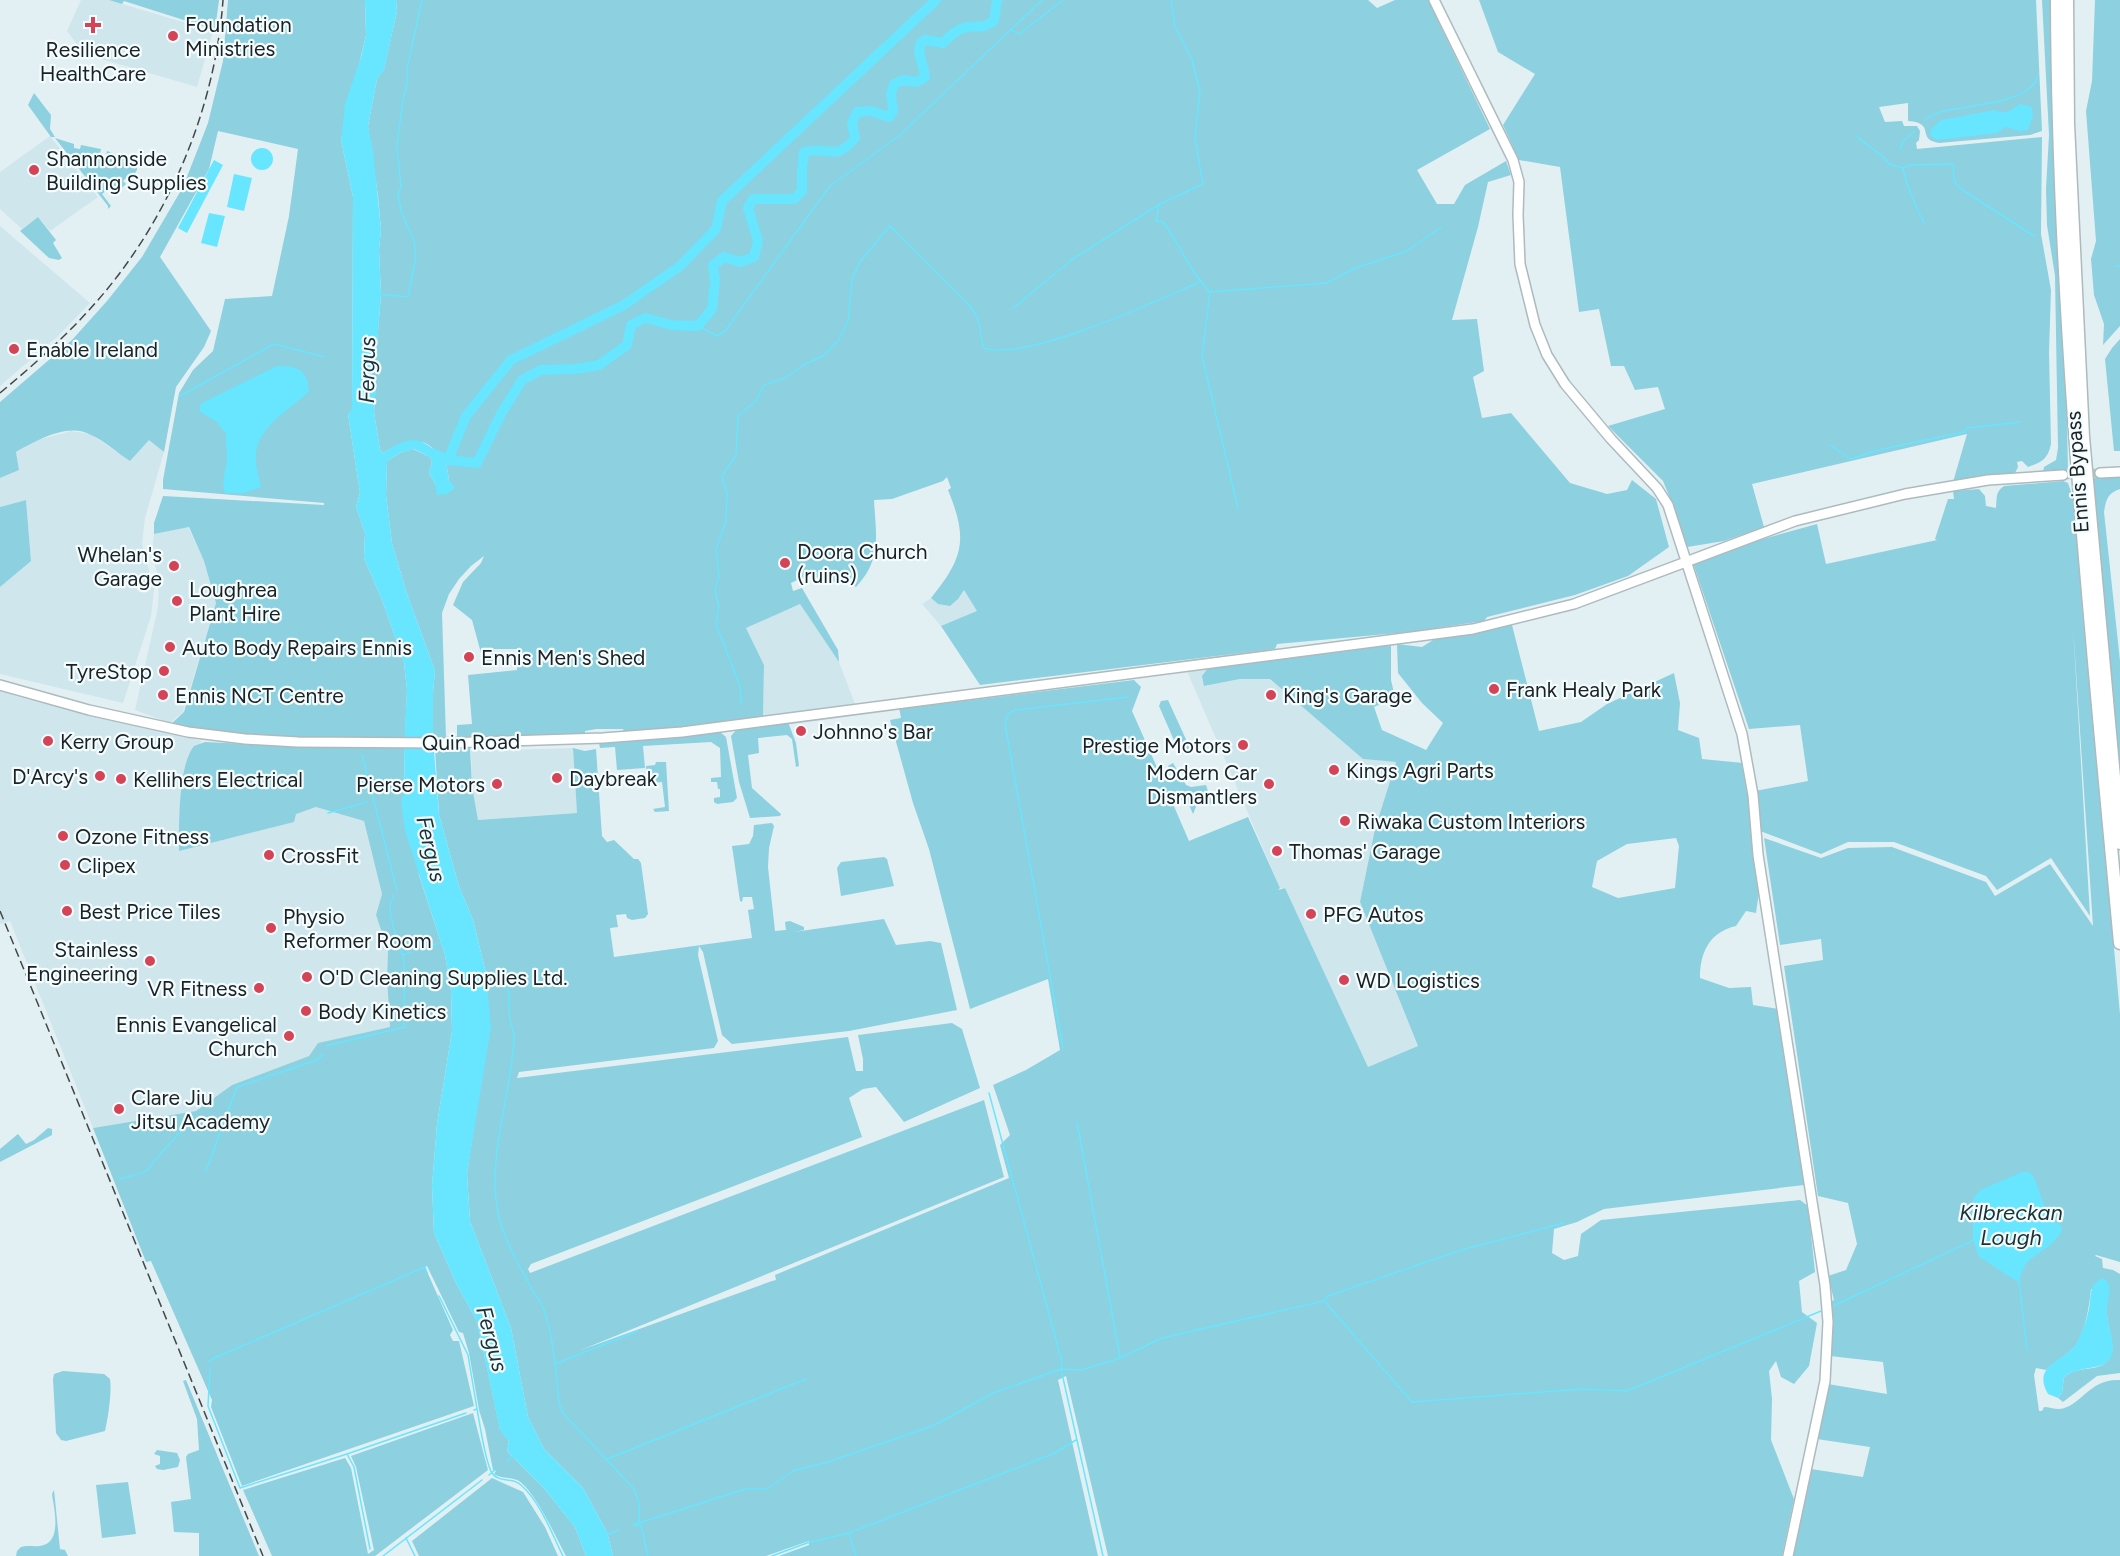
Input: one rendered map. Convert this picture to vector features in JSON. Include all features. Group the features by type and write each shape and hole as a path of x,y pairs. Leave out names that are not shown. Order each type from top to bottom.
{"highway":[{"name":"Ennis Bypass","path":"2057,0 2060,155 2069,369 2120,943"},
{"name":"Ennis Bypass","path":"2067,0 2069,135 2083,437 2120,843"}],"main road":[{"path":"1434,0 1513,160 1518,182 1520,264 1535,325 1547,356 1582,406 1657,488 1668,505 1742,734 1748,760 1758,855 1825,1285 1828,1322 1825,1381 1788,1556"},
{"path":"2100,473 2120,472"},
{"name":"Quin Road","path":"0,685 88,710 214,736 297,742 443,743 603,738 682,732 1473,629 1574,604 1640,581 1685,561 1795,520 1905,494 1988,480 2063,475"}],"shaded area":[{"path":"81,0 109,0 213,31 197,87 84,54 67,31"},
{"path":"109,0 219,0 215,30 124,1 122,4"},
{"path":"228,0 365,0 366,35 341,140 353,197 352,410 348,414 360,493 356,507 365,533 364,558 404,662 407,690 405,738 258,736 199,730 171,724 184,712 216,603 204,561 189,527 154,534 154,523 163,496 324,505 324,503 163,489 179,393 193,370 213,351 225,299 272,296 289,216 298,149 218,131 209,169 160,257 211,331 204,347 176,387 164,452 149,440 130,461 91,435 82,432 62,432 42,438 16,452 19,470 0,478 0,402 72,340 107,301 142,257 183,187 208,123 223,61"},
{"path":"396,0 1368,0 1377,8 1395,0 1428,0 1490,129 1417,170 1437,204 1454,204 1465,185 1506,161 1511,175 1488,182 1452,320 1477,319 1484,371 1473,377 1482,418 1511,413 1570,483 1607,494 1627,490 1632,480 1656,499 1669,547 1628,576 1575,595 1487,617 1484,621 1409,632 1277,644 1275,649 980,685 941,626 977,611 964,590 950,606 938,604 931,598 950,571 959,547 958,522 948,490 951,488 947,477 943,481 892,499 874,500 876,546 874,557 856,587 847,578 838,583 808,575 791,583 793,591 802,588 838,650 839,662 800,604 746,628 764,665 763,717 708,725 624,732 623,729 596,729 585,731 585,734 457,737 457,725 472,724 468,675 517,670 517,649 494,649 495,662 484,664 472,620 453,605 463,582 481,563 484,556 459,579 449,594 442,613 446,738 433,738 435,671 406,591 392,543 386,495 387,461 400,453 413,449 430,457 432,462 429,473 435,484 454,488 449,480 445,456 427,444 408,442 383,453 380,450 374,412 376,381 371,374 375,369 381,294 379,250 381,229 368,126 377,79 384,69 397,11"},
{"path":"1479,0 2036,0 2042,131 2030,135 1939,143 1928,138 1922,125 1908,121 1908,103 1879,107 1885,122 1902,121 1904,126 1917,126 1920,131 1919,140 1916,143 1917,149 2042,137 2041,234 2051,290 2049,352 2051,444 2046,457 2028,467 2022,461 2017,462 2018,467 2015,473 1953,482 1967,434 1752,484 1764,527 1724,541 1681,548 1672,503 1663,481 1608,426 1665,409 1658,387 1635,390 1624,366 1611,366 1599,309 1579,312 1560,167 1519,160 1503,125 1535,74 1498,52"},
{"path":"2042,0 2058,0 2068,470 2043,472 2044,467 2056,460 2058,448 2055,276 2047,225 2049,135"},
{"path":"2095,0 2120,0 2120,326 2103,345 2104,324 2094,295 2091,259 2096,241 2086,111 2092,81"},
{"path":"34,93 51,115 50,129 55,137 51,137 28,105"},
{"name":"Shannonside Building Supplies","path":"50,136 98,197 50,231 38,217 22,229 0,209 0,172"},
{"path":"55,138 74,144 74,148 80,149 81,145 101,149 100,154 106,156 107,151 125,158 123,162 128,164 130,161 137,165 137,170 131,179 128,176 123,181 126,184 116,193 108,189 102,194 111,206 108,209 108,206"},
{"path":"38,217 56,240 53,243 62,258 59,260 49,258 20,231"},
{"path":"0,226 90,303 57,337 0,386"},
{"path":"2120,339 2120,451 2114,451 2105,359"},
{"path":"71,431 90,434 130,461 149,439 164,452 145,518 142,544 154,589 151,616 123,703 0,674 0,587 31,560 26,500 0,507 0,478 19,470 16,452 37,440"},
{"path":"2120,477 2120,489 2108,497 2104,512 2120,661 2120,769 2093,478"},
{"path":"2063,481 2068,483 2073,498 2120,1014 2120,1262 2095,1256 2102,1259 2103,1268 2120,1274 2120,1373 2097,1376 2063,1402 2058,1398 2062,1393 2064,1377 2075,1371 2100,1366 2109,1360 2112,1341 2107,1312 2109,1287 2091,1289 2085,1325 2076,1345 2046,1370 2036,1368 2034,1375 2039,1411 2042,1411 2044,1407 2059,1409 2067,1407 2100,1383 2120,1380 2120,1556 1792,1556 1811,1469 1863,1477 1870,1447 1817,1439 1828,1384 1887,1394 1883,1362 1830,1356 1830,1302 1834,1300 1828,1276 1846,1270 1857,1244 1848,1203 1818,1196 1784,966 1823,960 1821,939 1780,945 1764,838 1821,858 1848,848 1892,847 1986,882 1995,896 2050,864 2093,926 2073,626 2090,916 2051,858 1997,890 1986,876 1894,842 1848,842 1821,854 1760,831 1755,791 1808,781 1800,725 1749,729 1693,563 1745,544 1817,524 1826,564 1937,540 1935,539 1948,499 1954,499 1953,491 1979,489 1985,496 1986,506 1996,508 1998,493 2004,486"},
{"path":"26,500 31,561 0,587 0,507"},
{"path":"188,527 204,561 216,603 183,712 170,723 135,710 158,607 159,580 152,553 154,534"},
{"path":"964,589 978,612 941,626 922,604 931,598 938,604 958,599"},
{"path":"800,604 839,662 855,704 763,717 764,665 746,628"},
{"path":"1512,625 1539,731 1581,722 1607,704 1674,673 1680,703 1678,730 1699,738 1702,759 1743,763 1760,885 1756,913 1746,911 1736,926 1713,938 1704,952 1700,978 1729,988 1751,987 1753,1005 1779,1009 1804,1185 1604,1209 1577,1222 1554,1229 1552,1253 1564,1260 1578,1256 1581,1234 1601,1220 1800,1200 1808,1206 1815,1272 1799,1281 1802,1312 1817,1323 1809,1366 1794,1384 1781,1377 1776,1361 1769,1371 1772,1399 1771,1440 1794,1499 1782,1556 1108,1556 1066,1376 1058,1380 1098,1556 779,1556 809,1545 809,1541 766,1556 613,1556 607,1532 583,1488 544,1449 528,1417 511,1328 470,1221 467,1174 476,1113 486,973 473,920 459,886 439,815 435,749 470,747 472,786 478,820 577,813 573,748 585,751 596,749 602,836 607,842 614,840 641,863 648,914 645,918 632,920 627,918 626,914 616,915 618,927 610,928 614,957 752,938 748,910 754,909 752,897 743,897 742,902 740,901 732,846 749,844 753,836 754,825 772,823 774,826 768,867 775,931 786,930 785,922 790,921 804,927 804,930 794,932 884,919 896,945 930,941 941,943 957,1010 849,1031 732,1044 722,1035 703,952 699,946 698,955 718,1041 714,1048 519,1072 517,1078 848,1037 856,1071 863,1071 858,1035 952,1023 962,1029 980,1088 904,1122 876,1087 863,1089 849,1098 862,1137 531,1264 528,1269 530,1273 984,1100 1004,1177 581,1350 776,1280 775,1275 1009,1178 1000,1145 1010,1135 993,1085 1026,1070 1060,1050 1048,979 970,1009 929,849 913,803 890,720 901,718 899,707 924,706 1134,680 1141,687 1132,711 1163,781 1173,777 1168,766 1173,763 1186,785 1191,787 1206,785 1212,803 1207,806 1199,799 1193,802 1196,807 1193,814 1186,798 1173,804 1189,841 1248,817 1280,888 1278,890 1285,888 1368,1067 1418,1046 1360,902 1375,829 1396,762 1363,759 1270,679 1240,679 1204,686 1202,676 1208,668 1391,644 1391,680 1395,697 1374,707 1382,730 1426,750 1443,723 1422,703 1398,673 1397,644 1422,647 1438,637","holes":["1676,838 1679,846 1675,888 1618,898 1592,887 1597,861 1627,844"]},
{"path":"1208,668 1205,686 1240,679 1270,679 1363,759 1396,762 1375,829 1360,902 1418,1046 1368,1067 1285,888 1280,888 1187,671"},
{"path":"0,690 19,697 202,741 189,755 180,799 179,851 316,807 364,821 382,894 376,915 388,951 390,1027 318,1043 309,1056 232,1085 196,1111 93,1128 10,921 0,924"},
{"path":"1168,700 1189,746 1188,752 1180,754 1159,706 1161,701"},
{"path":"788,722 796,743 799,766 796,767 792,739 787,735 758,738 759,753 748,755 752,788 781,814 780,816 750,818 739,782 731,736 737,729"},
{"path":"720,732 726,737 737,798 733,802 717,804 714,798 720,797 720,789 718,789 717,782 711,782 711,778 721,777 720,748 711,742 643,746 645,768 617,770 615,747 600,748 599,743"},
{"path":"205,742 333,748 404,748 405,793 419,875 445,955 451,991 452,1031 437,1124 432,1186 434,1233 456,1283 477,1321 500,1429 509,1441 507,1451 543,1487 575,1527 586,1556 566,1556 551,1526 524,1485 517,1480 494,1474 496,1471 493,1470 463,1333 459,1332 427,1266 425,1267 453,1330 450,1335 453,1341 459,1341 474,1406 242,1486 211,1407 212,1400 151,1261 146,1262 93,1128 196,1111 232,1085 309,1056 318,1043 390,1027 388,951 376,915 382,894 364,821 316,807 296,814 294,822 179,851 180,796 185,767 194,746"},
{"path":"573,748 577,813 478,820 472,786 471,751"},
{"path":"656,762 666,762 669,811 655,812 653,809 665,807 662,782 648,783 646,766 655,765"},
{"path":"884,857 887,859 894,886 841,896 837,868 841,862"},
{"path":"48,1128 52,1129 52,1135 0,1162 0,1149 18,1134 26,1144"},
{"path":"63,1371 104,1374 110,1379 110,1398 105,1431 66,1441 61,1440 56,1433 53,1379 54,1374"},
{"path":"186,1380 259,1556 199,1556 199,1533 174,1532 171,1502 191,1499 186,1457 199,1450 197,1419 183,1381"},
{"path":"473,1413 488,1470 375,1556 272,1556 243,1490 345,1458 351,1468 368,1554 374,1550 356,1467 351,1456"},
{"path":"157,1450 177,1453 180,1460 178,1467 157,1469 155,1466 160,1464 160,1456 154,1454"},
{"path":"492,1478 523,1492 545,1527 558,1556 419,1556 412,1541"},
{"path":"128,1482 136,1534 102,1538 96,1485"},
{"path":"54,1490 60,1549 65,1550 68,1556 16,1556 21,1547 40,1546 52,1539 55,1524 52,1494"}],"water":[{"name":"Fergus","path":"365,0 396,0 397,11 384,70 377,79 368,126 373,150 381,229 379,250 381,294 375,370 371,374 376,381 374,412 380,450 383,453 398,444 414,440 424,443 445,456 449,480 455,488 447,494 437,495 435,484 429,473 432,462 430,457 414,449 400,453 387,461 386,495 392,543 406,591 435,671 433,738 439,815 459,886 473,920 486,973 491,1027 467,1174 470,1221 511,1328 528,1417 544,1449 583,1488 607,1532 613,1556 586,1556 575,1527 543,1487 507,1451 509,1441 500,1430 477,1321 456,1283 434,1233 432,1186 437,1124 452,1031 451,991 445,955 405,831 401,801 405,793 404,748 407,690 404,662 364,558 365,533 356,507 360,493 348,414 352,409 353,197 341,140 345,104 366,35"},
{"path":"2019,104 2032,107 2033,116 2028,130 2019,131 2006,127 1997,133 1938,140 1930,136 1931,129 1941,120 1995,110 2005,112"},
{"path":"262,148 270,151 273,159 270,167 262,170 254,167 251,159 254,151"},
{"path":"214,160 223,165 187,233 178,228"},
{"path":"234,174 252,178 244,211 227,207"},
{"path":"209,213 225,216 217,247 201,243"},
{"path":"277,366 296,368 304,373 309,391 276,419 258,444 256,459 261,487 244,493 225,493 223,484 227,459 226,434 217,422 200,412 200,404"},
{"name":"Kilbreckan Lough","path":"2022,1172 2029,1172 2034,1177 2048,1216 2061,1226 2062,1231 2051,1244 2026,1264 2019,1282 1979,1257 1973,1240 1973,1199 1980,1190"},
{"path":"2104,1278 2109,1289 2107,1316 2113,1343 2111,1356 2100,1366 2076,1371 2064,1377 2062,1393 2058,1398 2048,1394 2044,1384 2046,1370 2076,1344 2086,1321 2093,1286"}],"waterway":[{"path":"379,294 408,297 416,257 414,241 401,211 398,195 401,187 397,145 407,84 407,69 422,0"},
{"path":"448,460 466,416 511,360 624,305 680,266 716,229 722,201 936,0"},
{"path":"432,453 448,460 477,463 501,414 522,380 541,370 575,369 599,365 627,345 631,325 645,318 672,325 698,326 712,309 715,281 713,265 724,257 740,262 754,257 758,241 748,208 753,199 794,199 802,191 804,152 842,150 855,138 852,123 857,112 871,111 889,117 893,111 891,94 894,84 903,80 917,82 925,77 920,44 925,40 943,43 960,29 983,26 994,21 997,0"},
{"path":"698,326 717,336 725,331 829,187 901,134 1042,0"},
{"path":"1011,30 1019,34 1063,0"},
{"path":"1012,309 1071,260 1160,204 1203,184 1195,138 1200,91 1192,59 1175,27 1171,0"},
{"path":"1926,119 1936,113 2010,98 2023,93 2032,86 2037,77"},
{"path":"1900,149 1903,141 1915,131"},
{"path":"1857,136 1889,164 1903,168 1911,165 1953,164 1954,181 1961,189 2034,236"},
{"path":"1903,169 1910,193 1924,223"},
{"path":"1159,205 1156,221 1163,222 1196,275 1210,292 1326,283 1355,268 1407,251 1441,227"},
{"path":"741,704 740,686 716,624 719,607 715,590 719,576 716,549 726,521 727,493 722,476 736,455 738,416 756,401 764,385 785,378 805,364 823,356 838,341 848,321 852,280 859,263 890,226 971,307 978,322 984,348 1004,350 1059,338 1123,315 1200,282"},
{"path":"2115,266 2120,266"},
{"path":"1210,292 1202,356 1238,508"},
{"path":"180,396 274,344 325,357"},
{"path":"1830,445 1851,459 1878,450 1964,432 1967,428 2020,422"},
{"path":"1063,1048 1005,724 1008,714 1015,710 1128,697"},
{"path":"362,755 397,890"},
{"path":"328,813 367,802"},
{"path":"326,1046 405,1027 403,955 390,910 394,895"},
{"path":"430,946 443,942"},
{"path":"403,955 411,952"},
{"path":"508,974 509,1014 514,1037 495,1173 499,1218 510,1246 545,1313 562,1412 634,1489 639,1503 639,1522"},
{"path":"206,1171 237,1087 317,1060 323,1054"},
{"path":"989,1093 1062,1362 1061,1369 1103,1556"},
{"path":"1077,1122 1120,1357"},
{"path":"120,1179 148,1170 184,1128"},
{"path":"633,1525 745,1489 767,1489 793,1471 831,1461 935,1425 993,1393 1061,1369 1082,1370 1120,1358 1162,1338 1324,1301 1328,1296 1461,1250 1564,1223"},
{"path":"1833,1306 1974,1240"},
{"path":"209,1362 425,1267 427,1273"},
{"path":"2019,1280 2027,1350"},
{"path":"439,1296 468,1355 477,1409"},
{"path":"1325,1302 1412,1402 1582,1389 1627,1391 1821,1311"},
{"path":"555,1364 638,1331"},
{"path":"210,1368 208,1406 240,1488 466,1413"},
{"path":"607,1459 806,1379"},
{"path":"474,1410 477,1409 485,1452 492,1473 498,1478 518,1483 528,1492 545,1518 563,1556"},
{"path":"772,1556 807,1543 849,1533 1055,1453 1076,1440"},
{"path":"347,1454 354,1467 370,1549"},
{"path":"507,1462 513,1456"},
{"path":"489,1475 495,1470"},
{"path":"383,1556 482,1480"},
{"path":"634,1525 641,1525 648,1556"},
{"path":"606,1535 619,1530"},
{"path":"849,1534 856,1556"},
{"path":"406,1538 415,1556"}],"tunnel":[{"path":"2063,475 2100,473"}],"railway":[{"path":"0,393 46,353 90,309 142,241 163,204 182,165 210,84 223,0"},
{"path":"0,911 263,1556"}],"place":[{"name":"Resilience HealthCare","path":"93,25"},
{"name":"Foundation Ministries","path":"173,36"},
{"name":"Shannonside Building Supplies","path":"34,170"},
{"name":"Enable Ireland","path":"14,349"},
{"name":"Doora Church (ruins)","path":"785,563"},
{"name":"Whelan's Garage","path":"174,566"},
{"name":"Loughrea Plant Hire","path":"177,601"},
{"name":"Auto Body Repairs Ennis","path":"170,647"},
{"name":"Ennis Men's Shed","path":"469,657"},
{"name":"TyreStop","path":"164,671"},
{"name":"Frank Healy Park","path":"1494,689"},
{"name":"Ennis NCT Centre","path":"163,695"},
{"name":"King's Garage","path":"1271,695"},
{"name":"Johnno's Bar","path":"801,731"},
{"name":"Kerry Group","path":"48,741"},
{"name":"Prestige Motors","path":"1243,745"},
{"name":"Kings Agri Parts","path":"1334,770"},
{"name":"D'Arcy's","path":"100,776"},
{"name":"Daybreak","path":"557,778"},
{"name":"Kellihers Electrical","path":"121,779"},
{"name":"Pierse Motors","path":"497,784"},
{"name":"Modern Car Dismantlers","path":"1269,784"},
{"name":"Riwaka Custom Interiors","path":"1345,821"},
{"name":"Ozone Fitness","path":"63,836"},
{"name":"Thomas' Garage","path":"1277,851"},
{"name":"CrossFit","path":"269,855"},
{"name":"Clipex","path":"65,865"},
{"name":"Best Price Tiles","path":"67,911"},
{"name":"PFG Autos","path":"1311,914"},
{"name":"Physio Reformer Room","path":"271,928"},
{"name":"Stainless Engineering","path":"150,961"},
{"name":"O'D Cleaning Supplies Ltd.","path":"307,977"},
{"name":"WD Logistics","path":"1344,980"},
{"name":"VR Fitness","path":"259,988"},
{"name":"Body Kinetics","path":"306,1011"},
{"name":"Ennis Evangelical Church","path":"289,1036"},
{"name":"Clare Jiu Jitsu Academy","path":"119,1109"}]}
